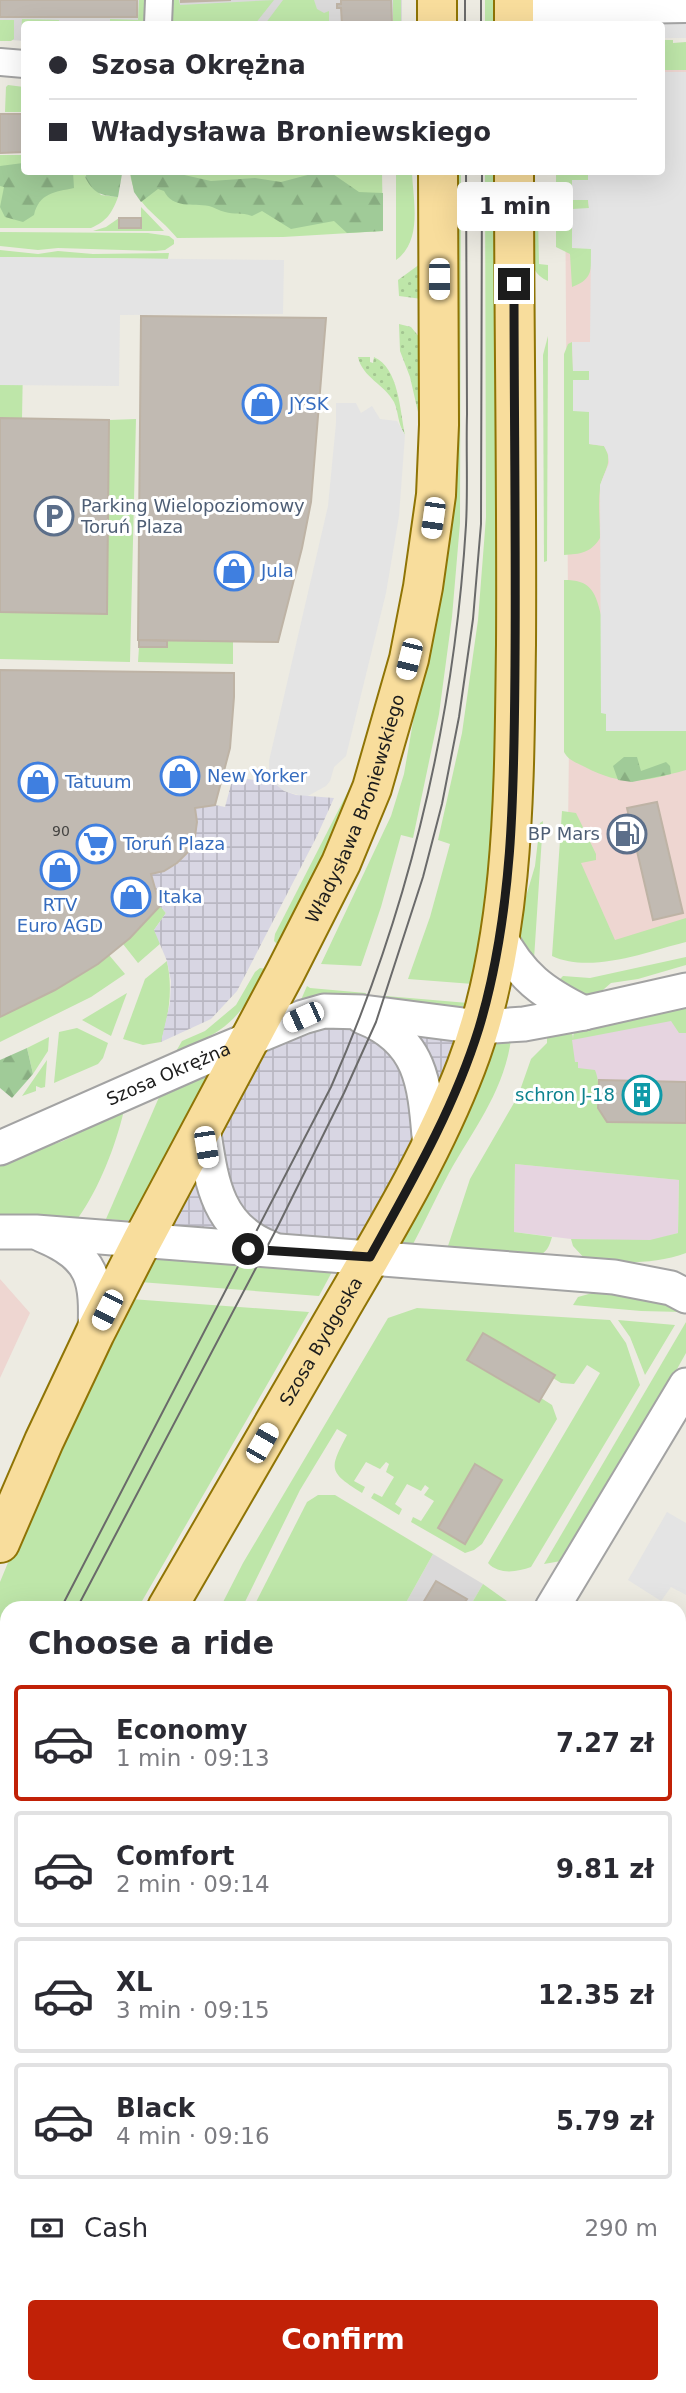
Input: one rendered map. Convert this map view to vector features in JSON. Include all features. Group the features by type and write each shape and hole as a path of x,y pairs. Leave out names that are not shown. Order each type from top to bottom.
{"main road":[{"path":"437,0 437,21"},
{"name":"Władysława Broniewskiego","path":"203,1127 341,863 372,788 409,659 423,587 439,458 438,175"},
{"path":"430,1148 467,1066 479,1027 499,935 507,877 515,688 514,175"},
{"path":"0,1543 95,1333 203,1127"},
{"name":"Szosa Bydgoska","path":"171,1601 430,1148"}],"street":[{"path":"158,21 159,0"},
{"path":"514,12 605,5 686,9"},
{"path":"0,62 21,64"},
{"path":"499,935 509,954 535,984 549,996 584,1013"},
{"name":"Szosa Okrężna","path":"0,1148 303,1017 324,1011 340,1010 479,1027 526,1024 686,990"},
{"name":"Szosa Okrężna","path":"340,1010 376,1022 392,1032 408,1050 421,1072 430,1148"},
{"path":"203,1127 220,1203 230,1219 248,1238 282,1252"},
{"path":"0,1232 370,1257 614,1277 671,1288 686,1296"},
{"path":"36,1233 61,1243 72,1251 92,1277 96,1291 95,1333"},
{"path":"614,1277 657,1273 686,1266"},
{"path":"556,1601 686,1385"}],"shaded area":[{"path":"0,0 144,0 143,21 21,21 21,41 0,39"},
{"path":"171,0 402,0 402,21 170,21"},
{"path":"633,0 686,0 686,38 665,38 665,21 629,21"},
{"path":"665,49 686,49 686,937 611,955 567,916 569,745 565,175 665,175"},
{"path":"665,72 686,72 686,731 606,731 606,714 601,713 600,485 609,463 604,446 589,444 589,412 573,411 573,380 589,380 589,371 573,371 572,342 590,342 591,249 572,248 572,209 589,208 588,200 572,200 572,180 588,180 588,175 665,175"},
{"path":"0,257 284,260 283,314 120,315 119,386 0,385"},
{"path":"336,403 356,403 361,413 372,406 380,419 397,421 405,435 399,516 386,593 346,756 334,767 326,786 306,797 284,791 274,783 269,773 269,761 328,506"},
{"path":"233,777 274,783 284,791 296,795 334,798 237,991 211,1019 161,1042 170,1003 171,981 167,961 154,930 166,913 160,906 151,874 165,871 177,864 188,852 195,836 195,808 215,805 225,807"},
{"path":"299,1004 494,1018 380,1269 124,1253 234,1027"},
{"path":"686,1016 686,1173 560,1162 562,1037"},
{"path":"515,1164 679,1180 678,1233 650,1241 571,1239 514,1232"},
{"path":"0,1279 30,1313 0,1378"},
{"path":"667,1512 686,1523 686,1595 671,1587 661,1601 628,1580"},
{"path":"433,1554 483,1584 473,1601 407,1601"}],"green space":[{"path":"139,0 145,0 144,21 110,19 138,20"},
{"path":"170,0 179,0 180,5 274,0 257,21 169,21"},
{"path":"283,0 314,0 317,9 324,13 329,11 329,21 267,21"},
{"path":"393,0 401,0 401,21 393,21"},
{"path":"485,0 499,0 499,21 485,21"},
{"path":"22,19 59,20 59,21"},
{"path":"0,20 14,20 14,39 11,41 0,41"},
{"path":"665,40 673,40 673,43 686,42 686,70 665,70"},
{"path":"6,87 21,87 21,112 5,112"},
{"path":"0,155 21,155 21,175 86,175 85,177 101,195 118,197 108,216 91,228 0,228"},
{"path":"21,163 21,175 73,175 74,188 54,192 44,198 34,215 23,222 5,217 0,207 4,187 0,186 0,166"},
{"path":"122,175 118,197 95,190 85,177"},
{"path":"131,175 382,175 383,231 283,237 177,238 141,201"},
{"path":"131,175 184,175 211,181 255,178 281,182 308,175 334,175 359,192 383,193 383,231 347,233 334,221 291,229 262,211 252,216 228,213 209,206 178,203 158,189 141,202 134,192"},
{"path":"396,175 412,175 413,231 410,242 396,260"},
{"path":"454,175 461,175 460,523 452,617 439,714 413,838 401,835 361,966 321,964 391,816 404,774 419,687"},
{"path":"485,175 499,175 501,714 494,863 473,984 408,979 430,917 450,844 438,840 462,733 478,620 486,517"},
{"path":"556,175 588,175 588,180 572,181 588,200 589,209 572,209 572,247 591,248 588,277 572,287 570,254 556,247"},
{"path":"141,207 164,231 93,231 106,227 119,218 120,228 141,228"},
{"path":"538,217 539,264 548,265 548,281 534,269 532,261 532,244"},
{"path":"0,232 148,233 169,236 174,240 174,244 165,250 155,251 58,248 38,250 0,246"},
{"path":"0,250 38,254 58,251 93,254 169,253 168,259 0,257"},
{"path":"420,264 422,299 399,296 398,280"},
{"path":"399,324 411,327 420,338 422,412 418,412 410,377 400,351"},
{"path":"548,336 547,561 544,562 543,355"},
{"path":"572,342 573,371 589,371 589,380 573,411 589,411 589,444 604,446 608,457 600,488 600,538 585,552 564,555 564,354 568,344"},
{"path":"358,357 370,357 370,362 373,363 374,357 389,370 397,391 405,435 394,402 364,370"},
{"path":"23,364 22,419 0,418 0,384"},
{"path":"136,419 130,662 0,659 0,612 107,613 109,420"},
{"path":"564,580 586,584 594,593 599,606 601,713 606,713 606,731 686,731 686,770 647,779 624,780 599,774 573,761 564,752"},
{"path":"167,641 233,641 233,664 138,662 139,647 167,647"},
{"path":"624,757 637,757 641,771 666,762 670,766 671,774 632,782 618,780 613,766"},
{"path":"359,770 324,855 278,945 274,941 275,934"},
{"path":"562,811 576,813 596,854 596,860 581,863 615,940 686,918 686,942 619,960 601,962 567,961 552,956"},
{"path":"543,821 534,959 520,948 517,927 535,866 540,823"},
{"path":"160,906 166,913 154,930 161,943 138,963 123,944"},
{"path":"109,955 125,974 91,997 0,1042 0,1017 55,990"},
{"path":"686,957 686,965 638,979 611,983 597,995 589,997 553,986 563,976 590,978"},
{"path":"167,961 169,1002 161,1042 143,1045 123,1039 145,979"},
{"path":"260,968 266,969 248,1000 230,1021 208,1037 175,1053 182,1041 205,1031 236,1005"},
{"path":"307,986 366,993 365,997 342,995 300,1002"},
{"path":"127,993 111,1036 82,1020"},
{"path":"386,996 468,1003 466,1012 385,999"},
{"path":"686,1004 686,1033 679,1033 671,1021 572,1040 578,1068 595,1070 600,1108 607,1122 686,1123 686,1253 649,1261 586,1260 573,1246 571,1239 650,1240 678,1233 679,1180 515,1164 514,1232 552,1237 545,1251 537,1257 447,1249 470,1179 518,1096 531,1059 547,1043 547,1035 572,1031 573,1039 574,1030"},
{"path":"77,1028 108,1043 103,1058 98,1064 54,1083 59,1032"},
{"path":"49,1037 48,1051 33,1074 27,1048"},
{"path":"511,1040 494,1094 412,1246 395,1246 491,1042"},
{"path":"27,1048 33,1074 12,1098 0,1088 0,1060"},
{"path":"47,1060 45,1087 36,1086 36,1091 22,1096"},
{"path":"208,1075 132,1221 106,1219 160,1095"},
{"path":"124,1110 106,1166 78,1218 0,1216 0,1163 63,1141"},
{"path":"153,1256 333,1270 319,1296 140,1282"},
{"path":"603,1290 674,1299 682,1312 573,1305 578,1297"},
{"path":"131,1299 309,1312 142,1601 0,1601 0,1582 47,1468"},
{"path":"417,1308 610,1320 626,1343 640,1385 531,1567 503,1571 488,1563 600,1373 587,1365 574,1384 561,1383 553,1378 554,1374 483,1333 468,1361 538,1402 541,1398 552,1405 557,1419 482,1544 465,1553 411,1522 413,1517 421,1521 434,1501 424,1495 429,1488 425,1485 421,1491 407,1484 395,1504 402,1509 399,1515 371,1498 374,1493 382,1497 394,1477 386,1472 389,1464 386,1462 380,1469 366,1462 354,1481 365,1487 362,1493 343,1480 335,1469 335,1463 347,1435 337,1429 300,1490 245,1601 224,1601 243,1563 388,1318"},
{"path":"618,1320 675,1325 645,1375 630,1337"},
{"path":"686,1322 686,1353 575,1551 561,1561 544,1564"},
{"path":"318,1495 335,1495 433,1554 407,1601 257,1601 307,1502"},
{"path":"483,1584 507,1601 473,1601"}],"building":[{"path":"0,0 137,0 137,17 0,17"},
{"path":"181,0 231,0 181,2"},
{"path":"341,0 391,0 392,21 342,21 341,8 337,8 337,4 341,4"},
{"path":"0,114 21,114 21,152 0,153"},
{"path":"119,218 141,218 141,228 119,228"},
{"path":"141,316 326,318 311,502 278,642 138,640"},
{"name":"Parking Wielopoziomowy Toruń Plaza","path":"0,418 109,420 107,614 0,612"},
{"path":"139,640 167,641 167,647 139,647"},
{"name":"Toruń Plaza","path":"0,670 234,673 234,697 230,748 215,805 195,808 195,836 188,852 164,871 151,874 160,906 130,938 98,964 55,990 0,1017"},
{"path":"657,802 683,913 653,920 627,808"},
{"name":"schron J-18","path":"599,1080 686,1082 686,1123 607,1122 598,1108"},
{"path":"483,1333 555,1375 539,1402 467,1360"},
{"path":"475,1464 502,1480 465,1544 438,1528"},
{"path":"436,1581 467,1599 466,1601 424,1601"}],"tram line":[{"path":"465,0 465,21"},
{"path":"481,0 481,21"},
{"path":"65,1601 331,1087 384,951 405,882 439,741 460,598 467,498 466,175"},
{"path":"81,1601 277,1228 344,1093 376,1022 423,877 442,804 459,717 473,619 481,524 482,175"}],"place":[{"name":"JYSK","path":"262,404"},
{"name":"Parking Wielopoziomowy Toruń Plaza","path":"54,516"},
{"name":"Jula","path":"234,571"},
{"name":"New Yorker","path":"180,776"},
{"name":"Tatuum","path":"38,782"},
{"name":"BP Mars","path":"627,834"},
{"name":"Toruń Plaza","path":"96,844"},
{"name":"RTV Euro AGD","path":"60,870"},
{"name":"Itaka","path":"131,897"},
{"name":"schron J-18","path":"642,1095"}],"route":[{"path":"248,1249 370,1257 430,1148 467,1066 486,1002 507,877 513,794 516,593 514,284"}]}
